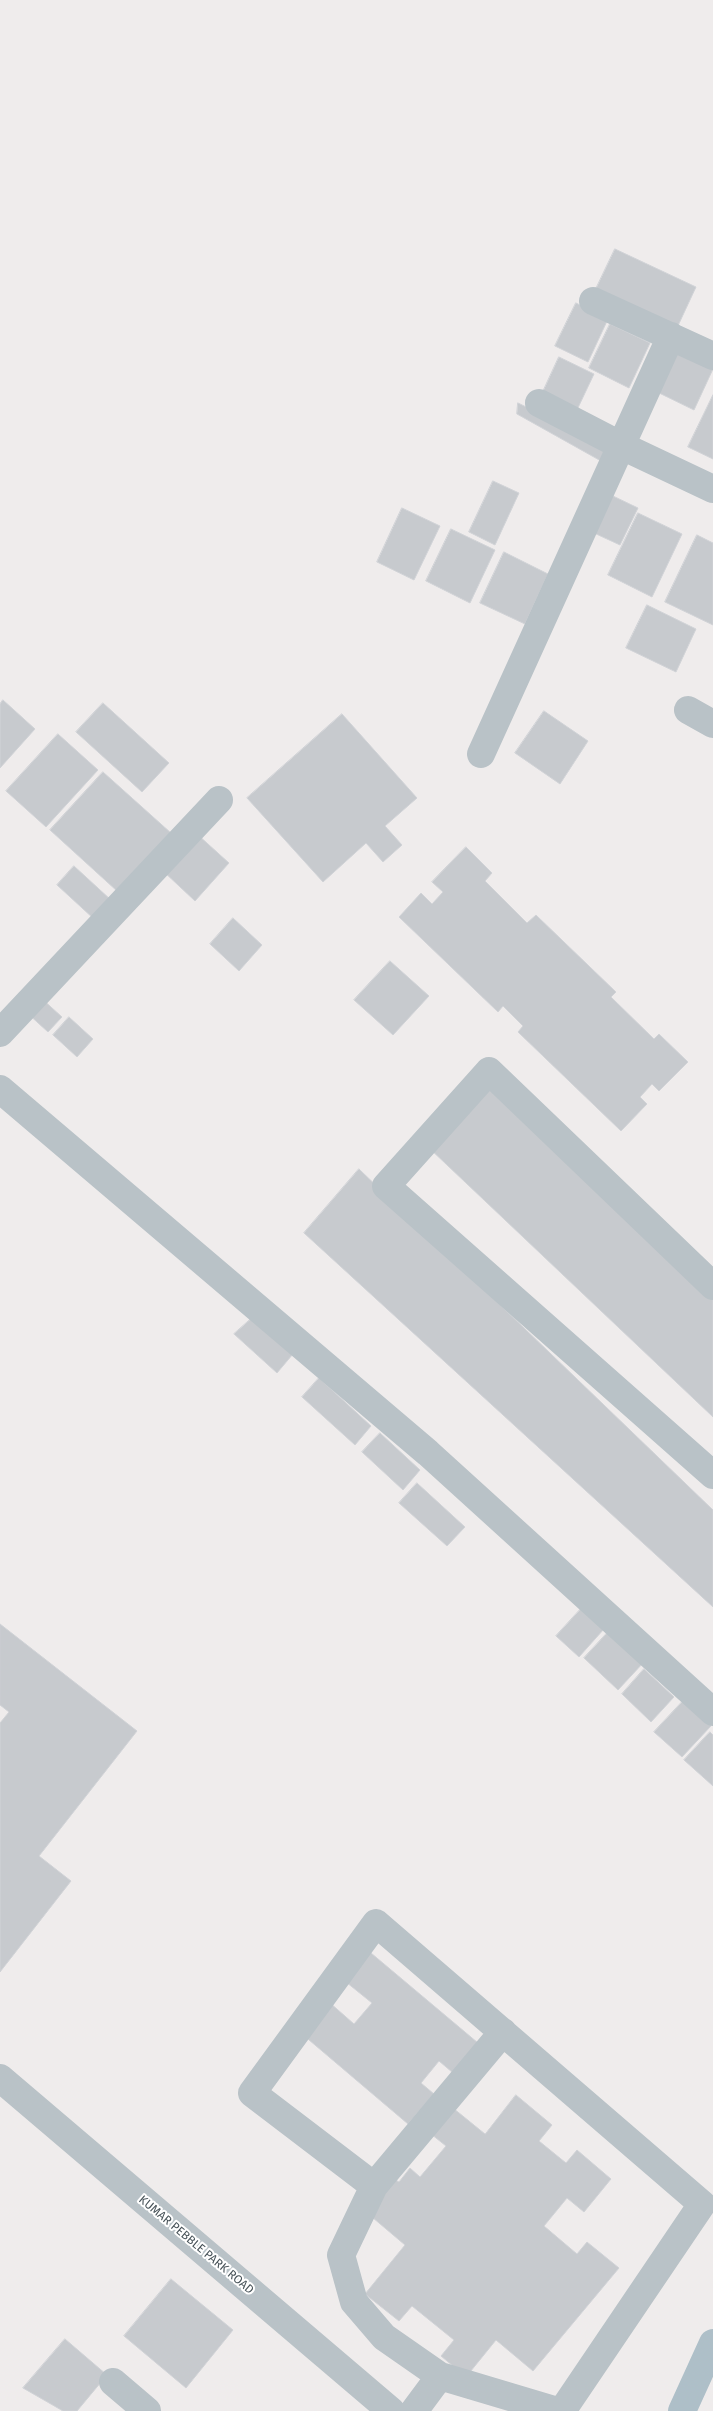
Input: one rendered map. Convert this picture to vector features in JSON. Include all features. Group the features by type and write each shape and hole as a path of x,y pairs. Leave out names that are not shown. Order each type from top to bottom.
{"main road":[{"path":"682,2411 713,2343"}],"street":[{"path":"594,301 713,356"},
{"path":"482,754 671,336"},
{"path":"539,403 622,446 713,489"},
{"path":"688,710 713,724"},
{"path":"0,1033 219,800"},
{"path":"713,1286 489,1071 386,1186 713,1475"},
{"path":"0,1089 428,1453 713,1712"},
{"path":"374,2186 252,2093 376,1923 702,2204 562,2411"},
{"path":"502,2032 374,2186 341,2255 354,2302 384,2338 440,2376 557,2411"},
{"name":"KUMAR PEBBLE PARK ROAD","path":"0,2078 391,2411"},
{"path":"414,2411 440,2376"},
{"path":"113,2382 147,2411"}],"building":[{"path":"615,249 696,287 676,330 595,291"},
{"path":"576,303 608,319 588,362 555,346"},
{"path":"610,324 650,343 629,388 589,368"},
{"path":"674,350 713,369 694,410 655,391"},
{"path":"559,357 594,374 576,412 541,396"},
{"path":"713,395 713,459 688,447"},
{"path":"518,403 608,447 601,461 517,414"},
{"path":"493,481 519,493 495,545 469,532"},
{"path":"613,496 638,508 620,545 594,533"},
{"path":"402,508 440,526 414,580 377,562"},
{"path":"638,513 682,534 652,597 608,575"},
{"path":"451,529 495,550 470,603 426,581"},
{"path":"697,535 713,543 713,625 665,602"},
{"path":"504,552 548,574 525,624 480,603"},
{"path":"647,605 696,629 676,672 626,648"},
{"path":"3,700 35,729 0,768 0,704"},
{"path":"103,703 169,763 142,792 76,732"},
{"path":"544,711 588,741 560,784 515,753"},
{"path":"342,714 417,798 385,826 402,845 383,862 366,843 323,882 247,798"},
{"path":"58,734 98,770 46,827 6,791"},
{"path":"103,772 171,833 117,891 50,830"},
{"path":"197,834 229,863 195,901 163,871"},
{"path":"466,847 492,873 485,881 527,923 536,915 616,992 611,997 654,1039 659,1034 688,1062 659,1091 652,1084 640,1097 647,1104 621,1131 518,1032 523,1026 503,1006 498,1012 399,917 421,893 432,904 443,892 432,882"},
{"path":"74,866 111,900 94,919 57,885"},
{"path":"233,918 262,945 239,971 210,944"},
{"path":"390,961 429,996 393,1035 354,1000"},
{"path":"40,997 62,1017 48,1032 26,1012"},
{"path":"69,1017 93,1039 77,1057 53,1035"},
{"path":"491,1081 713,1291 713,1417 428,1147"},
{"path":"359,1169 713,1510 713,1607 304,1233"},
{"path":"252,1318 293,1354 277,1373 234,1334"},
{"path":"319,1378 371,1426 355,1445 302,1397"},
{"path":"380,1433 420,1470 403,1490 362,1452"},
{"path":"417,1483 465,1527 447,1546 399,1503"},
{"path":"589,1600 612,1620 579,1657 556,1636"},
{"path":"0,1624 137,1731 39,1856 71,1881 0,1972 0,1723 9,1712 0,1705"},
{"path":"609,1631 644,1662 618,1690 584,1658"},
{"path":"644,1669 674,1697 651,1722 622,1694"},
{"path":"683,1701 711,1726 682,1757 654,1732"},
{"path":"710,1732 713,1735 713,1786 684,1760"},
{"path":"371,1953 484,2048 459,2078 439,2061 421,2083 434,2094 408,2124 302,2034 329,2002 354,2024 372,2003 346,1982"},
{"path":"516,2095 552,2125 539,2141 566,2163 577,2150 611,2179 584,2212 567,2198 544,2226 577,2254 587,2242 619,2268 533,2371 496,2340 466,2377 441,2356 454,2340 412,2306 399,2321 365,2294 405,2245 366,2212 394,2179 399,2182 410,2168 420,2177 446,2146 431,2134 453,2108 485,2134"},
{"path":"171,2279 233,2330 186,2388 124,2336"},
{"path":"65,2339 107,2375 77,2411 63,2411 23,2388"}]}
